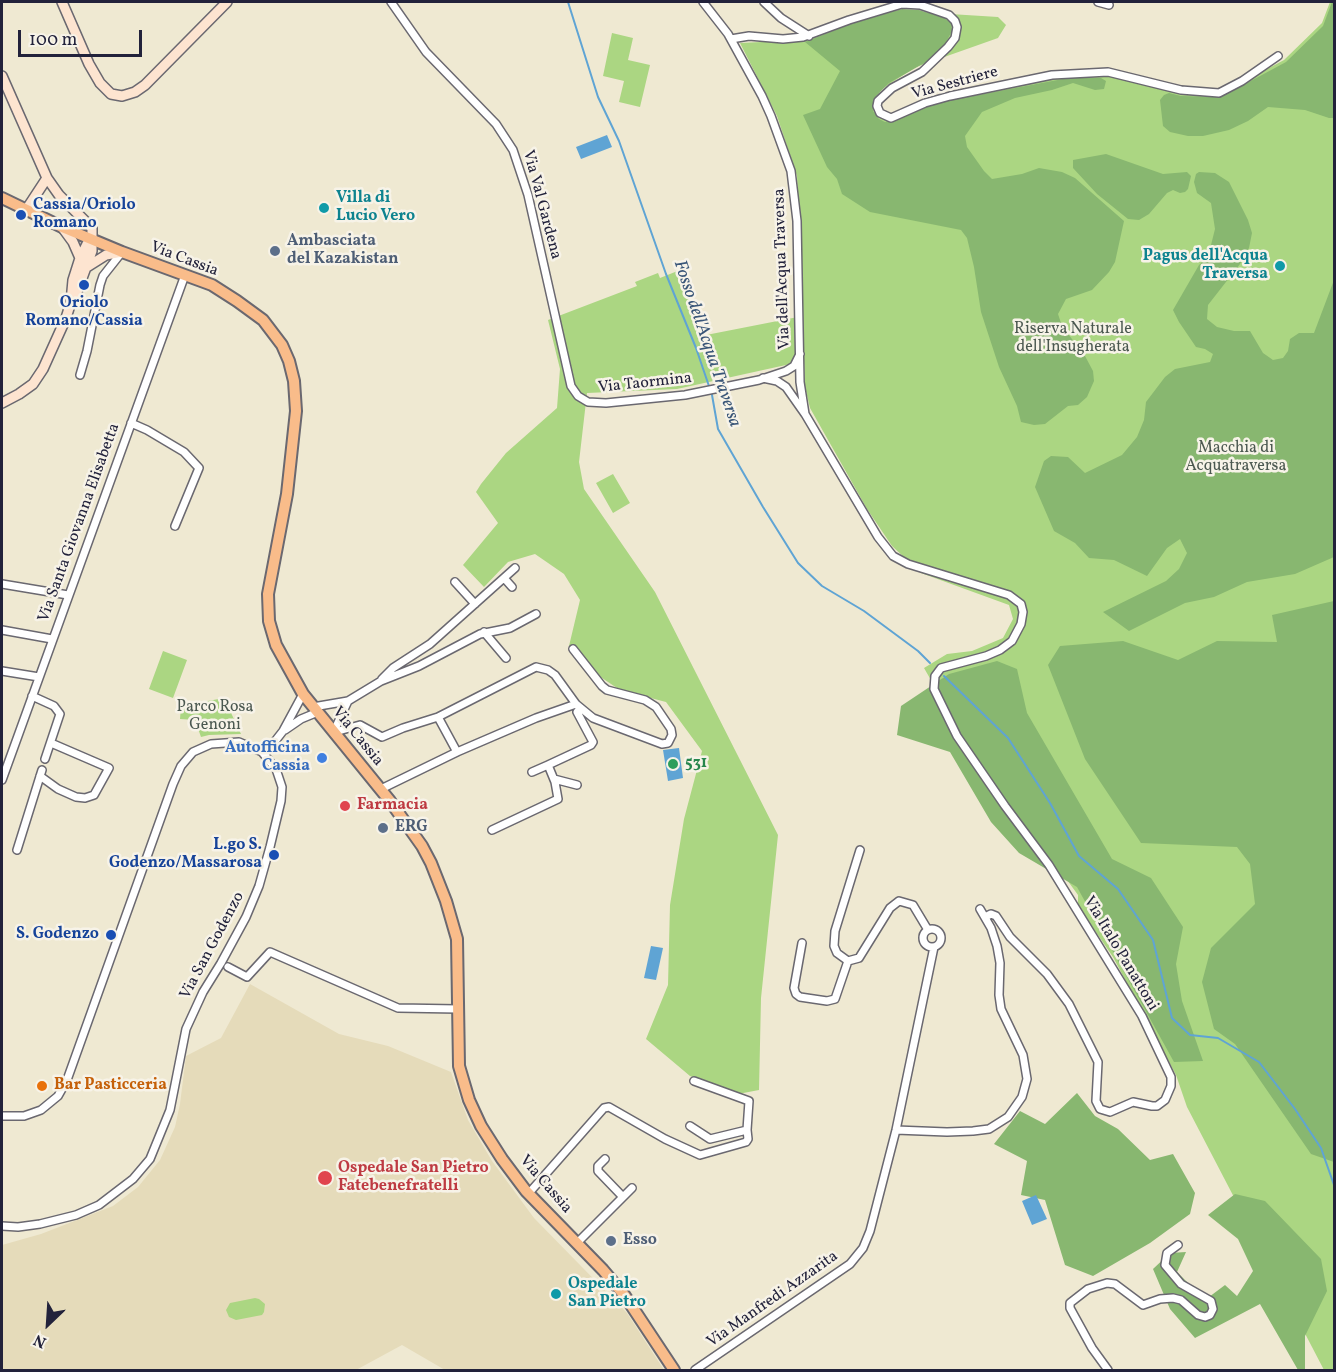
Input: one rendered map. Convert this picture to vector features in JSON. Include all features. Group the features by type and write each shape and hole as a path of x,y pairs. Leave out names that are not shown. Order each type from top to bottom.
{"main road":[{"name":"Via Cassia","path":"2,198 93,240 207,283 227,294 263,321 279,340 289,361 295,386 295,428 287,494 267,608 276,645 303,694 381,789 425,851 446,901 457,939 459,1066 469,1100 481,1126 495,1149 529,1193 625,1296 674,1371"}],"street":[{"path":"63,2 100,83 111,94 122,96 131,94 145,85 227,2"},
{"name":"Via Val Gardena","path":"391,2 426,52 496,124 513,150 528,195 571,386"},
{"name":"Via dell'Acqua Traversa","path":"703,2 731,39 771,116 793,178 799,251 800,382 805,414"},
{"path":"764,2 786,22 809,36"},
{"path":"1098,2 1109,5"},
{"name":"Via Sestriere","path":"731,39 749,36 790,39 809,36 849,20 902,4 946,13 954,18 957,31 953,41 921,72 892,88 878,100 879,113 890,118 925,103 950,96 1052,75 1108,72 1176,89 1219,93 1242,81 1278,56"},
{"path":"2,76 47,178 64,200 90,225 93,232 87,267 39,377 19,394 2,403"},
{"path":"26,210 47,178"},
{"path":"62,227 74,242 80,258"},
{"path":"71,302 73,280 80,258 87,244 93,240"},
{"path":"87,267 106,255 122,252"},
{"path":"80,375 87,351 99,285 103,276 122,252"},
{"name":"Via Santa Giovanna Elisabetta","path":"2,780 5,763 32,696 185,275"},
{"name":"Via Taormina","path":"571,386 583,400 597,403 685,395 763,378 792,368 800,354"},
{"name":"Via dell'Acqua Traversa","path":"763,378 775,380 783,385 805,414 878,537 893,556 908,564 1009,595 1019,601"},
{"path":"130,423 147,430 184,452 199,468 175,526"},
{"path":"381,681 392,669 426,647 515,568"},
{"path":"504,578 512,587"},
{"path":"455,582 475,604"},
{"path":"2,584 69,595"},
{"name":"Via Italo Panattoni","path":"985,917 991,914 996,916 1010,937 1047,974 1069,1004 1098,1062 1096,1101 1100,1109 1110,1112 1133,1102 1157,1106 1165,1100 1171,1086 1171,1077 1142,1016 1049,865 957,736 936,694 934,679 939,670 945,666 986,656 1012,641 1022,620 1023,609 1019,601"},
{"path":"283,731 315,710 348,701 381,681 416,668 484,632 510,628 536,614"},
{"path":"2,630 52,639"},
{"path":"484,632 506,658"},
{"path":"334,732 360,725 382,737 438,717 536,667 548,670 555,675 578,706 593,718 662,744 671,740 670,729 656,707 645,700 607,690 573,649"},
{"path":"2,670 39,677"},
{"path":"2,1116 24,1116 40,1110 58,1096 67,1080 181,766 193,752 211,744 243,743 265,754 283,731 303,694"},
{"path":"32,696 54,706 60,714 45,759"},
{"path":"334,732 348,701"},
{"path":"381,789 457,752 536,718 578,706"},
{"path":"532,772 591,745 593,742 577,712 578,706"},
{"path":"438,717 457,752"},
{"path":"17,850 41,773 66,794 85,798 94,795 99,789 109,768 51,744"},
{"name":"Via San Godenzo","path":"2,1226 23,1227 48,1222 99,1205 133,1179 150,1159 170,1110 186,1029 203,992 239,930 261,880 282,791 278,773 265,754"},
{"path":"492,830 558,799 554,779 548,765"},
{"path":"554,779 577,785"},
{"path":"860,850 833,941 837,953 848,961 856,960 862,955 886,914 896,902 905,901 913,905 928,930"},
{"name":"Via Italo Panattoni","path":"896,1130 956,1132 989,1129 1008,1117 1022,1096 1027,1079 1026,1067 1023,1055 1001,1009 1000,963 991,928 981,909"},
{"path":"896,1130 934,947 940,942 940,934 934,929 928,930 924,934 924,939 928,946 934,947"},
{"path":"802,943 794,988 800,997 827,1001 836,999 848,961"},
{"path":"228,967 247,977 270,952 398,1008 458,1010"},
{"path":"529,1193 604,1108 609,1107 665,1139 700,1155 746,1142 749,1136 747,1130 750,1101 694,1082"},
{"path":"690,1126 710,1139 747,1130"},
{"name":"Via Manfredi Azzarita","path":"695,1371 856,1259 868,1237 896,1130"},
{"path":"605,1159 598,1166 598,1171 623,1197"},
{"path":"577,1243 632,1188"},
{"path":"1108,1371 1092,1348 1070,1308 1070,1303 1088,1289 1107,1283 1115,1284 1143,1305 1160,1299 1173,1298 1181,1300 1198,1315 1210,1316 1213,1309 1211,1301 1182,1284 1166,1265 1167,1254 1178,1245"}],"shaded area":[{"name":"Ospedale San Pietro Fatebenefratelli","path":"250,984 339,1034 388,1046 451,1072 468,1120 492,1161 534,1218 627,1313 664,1370 445,1370 402,1345 356,1370 2,1370 2,1245 41,1234 113,1206 138,1187 160,1160 175,1127 186,1056 221,1038"}],"green space":[{"name":"Riserva Naturale dell'Insugherata","path":"1330,2 1334,2 1334,1370 1324,1370 1187,1107 1176,1075 1113,957 1078,906 1078,895 966,741 924,668 947,654 972,651 1003,638 1013,619 1009,605 921,573 892,546 867,509 810,408 805,387 804,361 677,389 587,393 579,462 584,489 655,592 778,835 761,998 759,1090 738,1094 690,1076 646,1039 668,985 670,905 684,819 702,751 666,702 620,690 578,662 569,646 580,600 564,574 535,554 508,562 484,587 463,565 498,523 476,492 506,453 557,408 560,369 548,320 637,286 635,282 658,273 660,278 680,270 701,336 803,316 797,176 777,116 740,43 803,40 886,10 998,17 1006,25 998,38 916,67 880,90 876,109 889,119 932,99 1071,73 1104,74 1182,94 1222,93 1284,60 1322,23"},
{"path":"1332,2 1334,2 1334,118 1305,110 1268,107 1248,121 1229,130 1203,136 1188,136 1170,132 1163,126 1160,100 1164,95 1169,93 1181,96 1221,97 1286,62 1323,26"},
{"path":"902,9 919,10 944,18 951,23 952,31 945,44 926,62 889,83 874,98 873,111 879,119 885,122 926,105 1068,78 1101,78 1106,81 1104,89 1095,90 1073,83 1015,98 982,112 965,136 967,147 992,179 1022,174 1039,168 1062,172 1075,178 1124,221 1115,262 1109,272 1092,290 1066,299 1058,314 1062,326 1085,356 1093,371 1094,381 1087,397 1078,405 1068,406 1045,424 1034,425 1021,422 1017,406 999,367 981,312 967,238 961,230 870,212 842,194 837,179 827,167 803,115 820,109 840,71 805,42 851,24"},
{"path":"612,33 633,38 628,60 650,65 640,107 619,102 624,81 603,76"},
{"path":"1106,154 1163,174 1187,172 1191,176 1188,189 1180,193 1173,190 1167,193 1149,214 1139,220 1128,219 1097,194 1073,168 1073,160"},
{"name":"Macchia di Acquatraversa","path":"1199,172 1215,173 1229,182 1252,233 1249,248 1240,264 1208,305 1207,319 1217,327 1234,331 1250,331 1263,353 1273,360 1283,358 1288,351 1290,339 1299,333 1314,333 1334,280 1334,557 1295,574 1247,582 1214,597 1185,603 1129,631 1103,612 1166,581 1179,569 1187,553 1180,539 1167,548 1147,576 1114,560 1089,558 1075,543 1054,531 1035,487 1044,461 1051,456 1068,457 1085,473 1122,455 1137,437 1144,420 1146,402 1165,377 1175,369 1210,362 1213,354 1196,347 1173,310 1199,265 1208,257 1215,229 1211,203 1197,193 1194,182"},
{"path":"613,474 630,503 613,513 596,483"},
{"path":"1334,601 1334,1162 1311,1154 1235,1044 1214,1029 1202,982 1211,948 1255,904 1250,864 1237,847 1141,843 1085,759 1048,665 1060,646 1123,641 1178,660 1217,641 1277,642 1272,615"},
{"path":"163,651 187,660 173,698 149,689"},
{"path":"997,661 1017,669 1027,713 1112,859 1151,878 1183,927 1176,964 1182,1001 1203,1061 1174,1062 1077,887 1019,853 991,822 950,752 897,735 901,706 949,674"},
{"name":"Parco Rosa Genoni","path":"224,698 241,734 201,737 195,720 180,719 181,706"},
{"path":"1077,1093 1095,1116 1118,1129 1150,1160 1173,1154 1195,1193 1190,1214 1150,1243 1093,1276 1065,1265 1045,1200 1021,1195 1027,1161 994,1144 1020,1111 1045,1124"},
{"path":"1235,1194 1265,1201 1321,1259 1327,1291 1305,1336 1305,1370 1298,1370 1260,1304 1195,1338 1170,1309 1153,1269 1170,1253 1186,1252 1177,1272 1205,1300 1225,1285 1237,1296 1253,1271 1238,1239 1208,1215"},
{"path":"255,1298 265,1304 262,1315 236,1320 229,1317 226,1310 230,1303"}],"water":[{"path":"607,135 612,147 581,159 576,147"},
{"name":"531","path":"679,748 683,778 668,781 663,750"},
{"path":"651,946 663,948 656,980 644,978"},
{"path":"1036,1195 1047,1219 1032,1225 1022,1201"}],"waterway":[{"name":"Fosso dell'Acqua Traversa","path":"568,2 598,97 619,141 666,274 696,348 712,395 718,429 798,563 822,586 864,611 918,651 930,663"},
{"name":"Fosso dell'Acqua Traversa","path":"944,676 1008,738 1050,803 1079,856 1118,889 1153,940 1172,1018 1190,1035 1218,1038 1259,1062 1321,1148 1334,1185"}],"place":[{"name":"Villa di Lucio Vero","path":"324,208"},
{"name":"Cassia/Oriolo Romano","path":"21,215"},
{"name":"Ambasciata del Kazakistan","path":"275,251"},
{"name":"Pagus dell'Acqua Traversa","path":"1280,266"},
{"name":"Oriolo Romano/Cassia","path":"84,285"},
{"name":"Autofficina Cassia","path":"322,758"},
{"name":"531","path":"673,764"},
{"name":"Farmacia","path":"345,806"},
{"name":"ERG","path":"383,828"},
{"name":"L.go S. Godenzo/Massarosa","path":"274,855"},
{"name":"S. Godenzo","path":"111,935"},
{"name":"Bar Pasticceria","path":"42,1086"},
{"name":"Ospedale San Pietro Fatebenefratelli","path":"325,1178"},
{"name":"Esso","path":"611,1241"},
{"name":"Ospedale San Pietro","path":"556,1294"}]}
